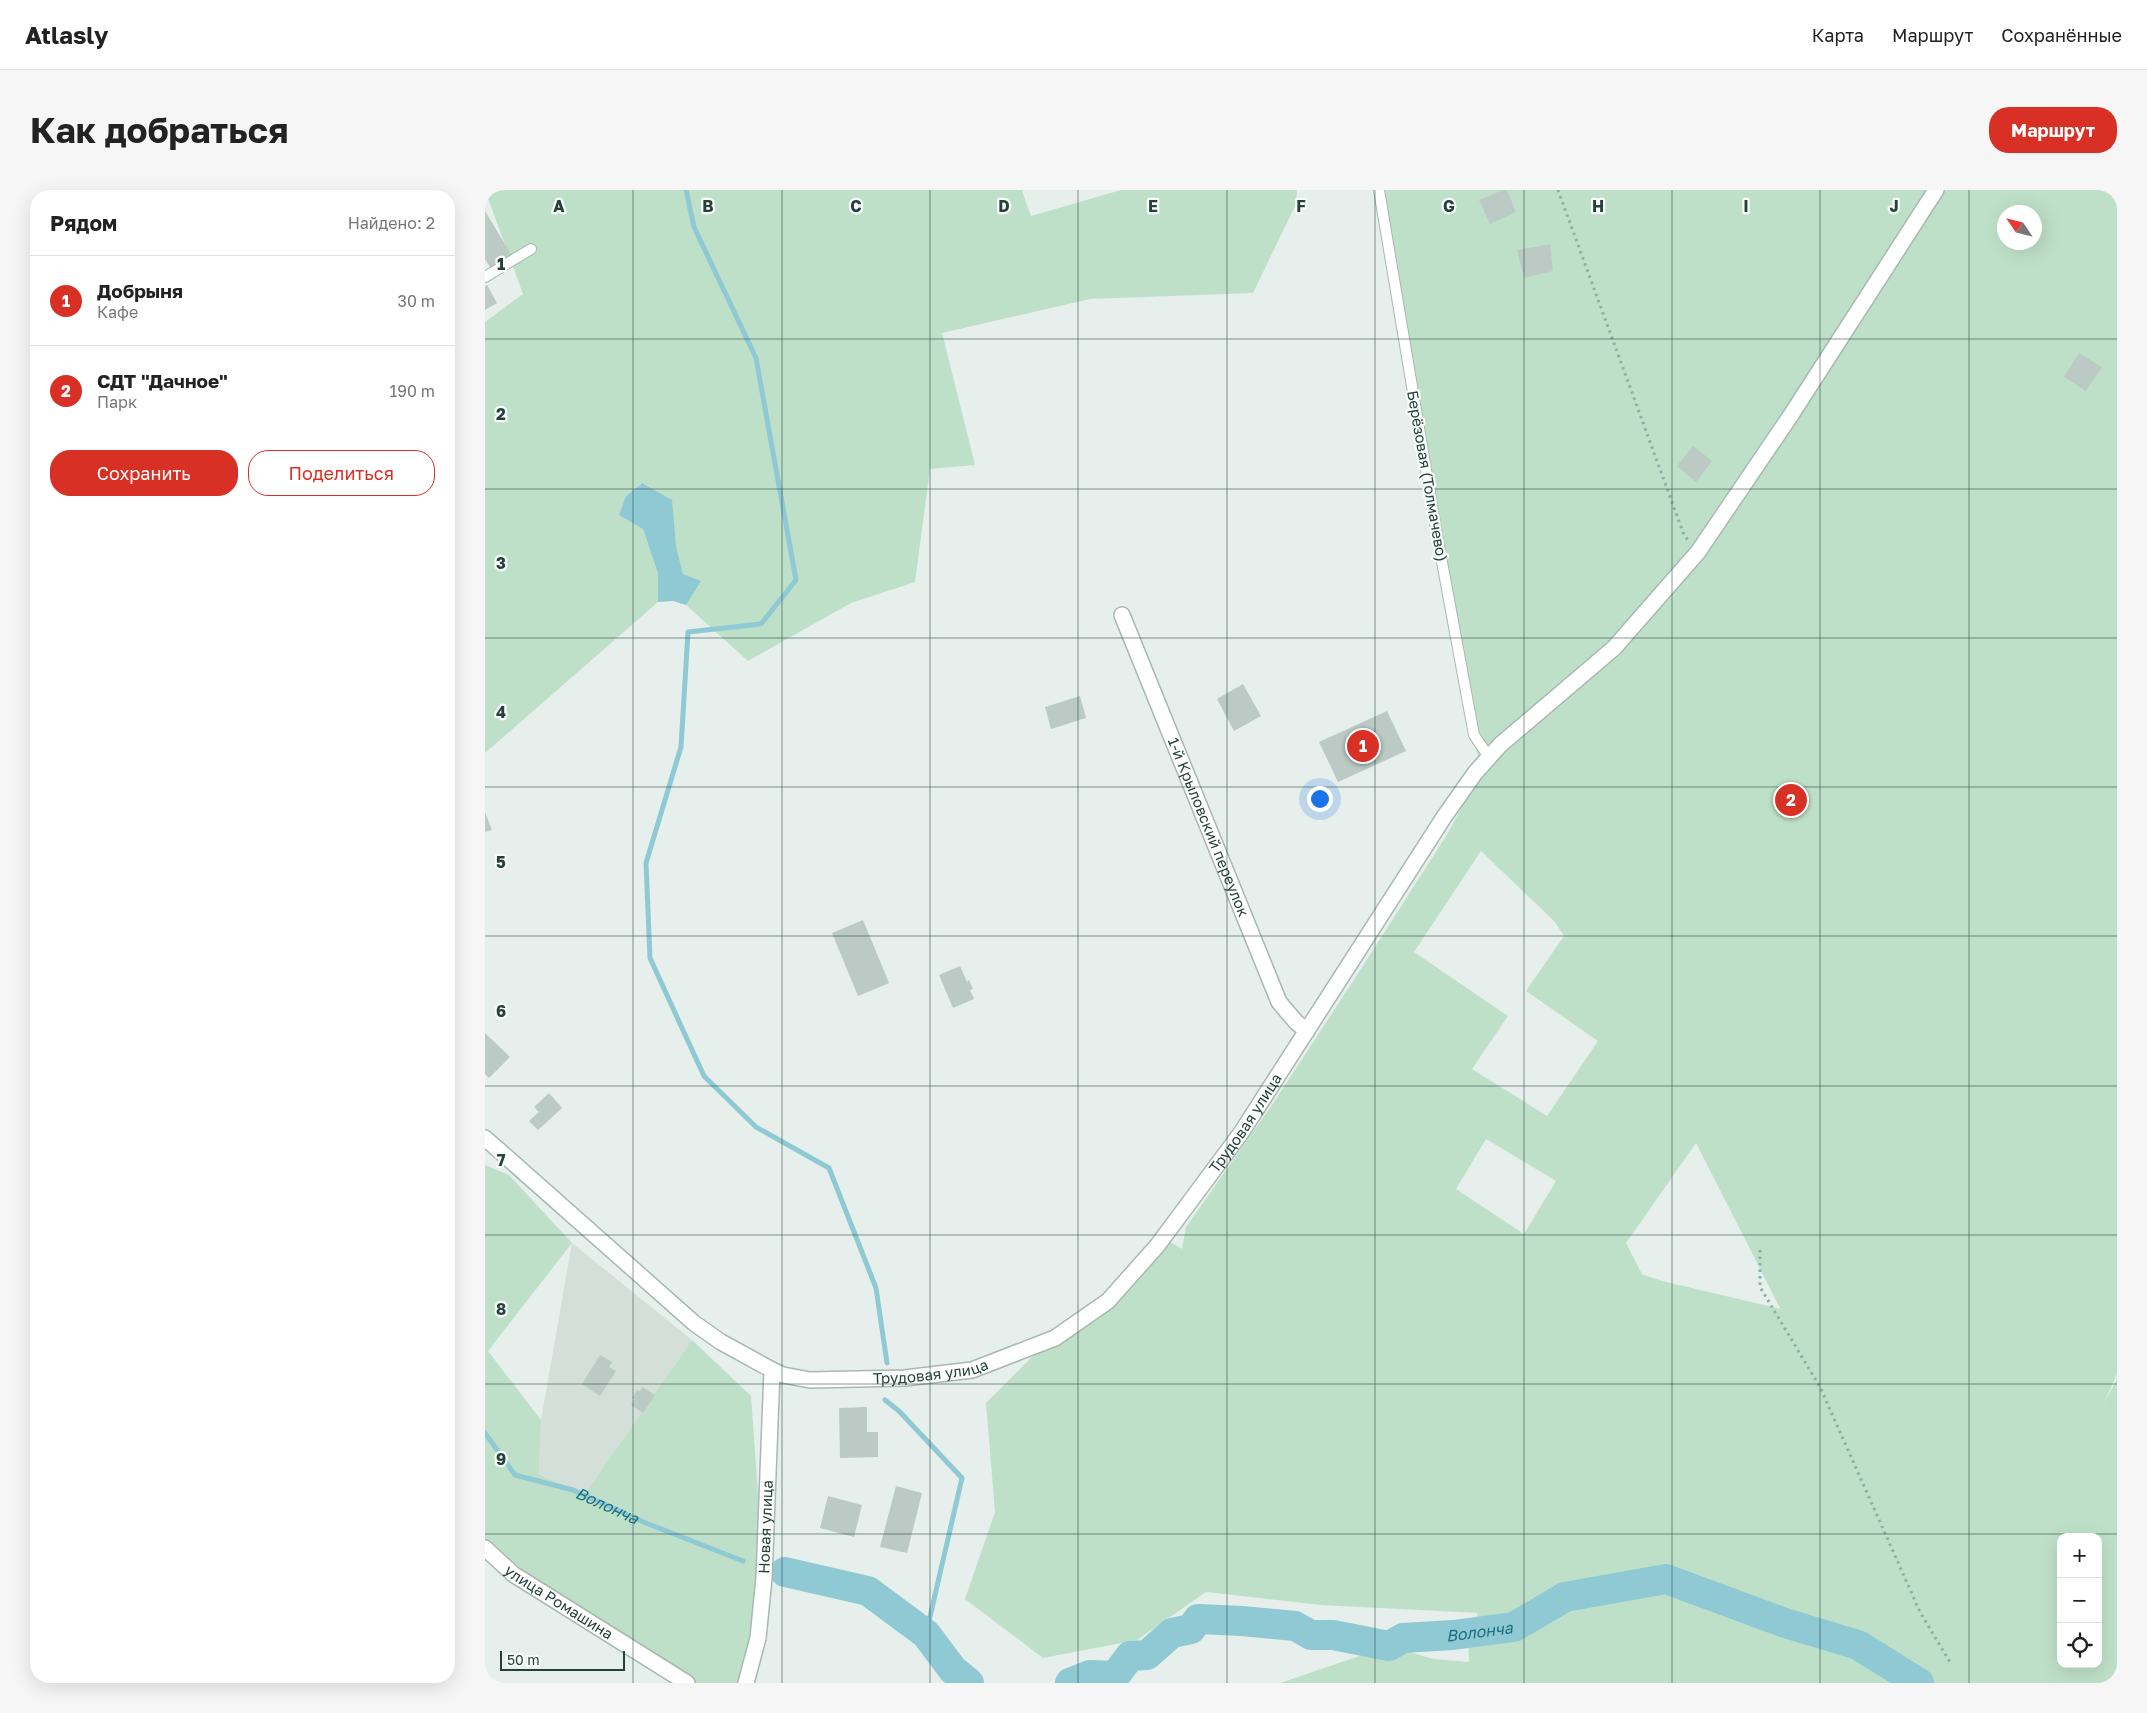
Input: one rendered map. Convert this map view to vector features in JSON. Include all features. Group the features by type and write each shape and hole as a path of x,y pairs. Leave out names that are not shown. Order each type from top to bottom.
{"street":[{"name":"Трудовая улица","path":"485,1138 694,1322 721,1342 783,1375 810,1380 905,1378 973,1370 1055,1338 1108,1301 1157,1246 1241,1133 1449,809 1489,757 1516,730 1543,710 1613,648 1699,550 1791,415 1936,190"},
{"name":"1-й Крыловский переулок","path":"1122,615 1279,1002 1296,1022 1307,1031"},
{"name":"Новая улица","path":"746,1683 758,1638 764,1578 772,1370"},
{"name":"улица Ромашина","path":"485,1548 513,1574 687,1683"}],"lane":[{"name":"Берёзовая (Толмачево)","path":"1379,190 1437,535 1474,735 1489,757"},
{"path":"485,277 531,248"}],"path":[{"path":"1558,190 1684,535 1699,550"},
{"path":"1760,1250 1760,1287 1820,1387 1920,1612 1951,1664"}],"shaded area":[{"path":"572,1243 692,1340 584,1495 539,1474 541,1420"}],"green space":[{"path":"485,190 1024,190 1022,191 1031,216 1121,190 1297,190 1296,204 1253,293 1090,299 942,333 975,465 930,469 915,582 851,603 748,661 686,605 700,581 683,575 676,546 641,483 626,496 643,529 658,574 658,602 485,753 485,322 523,294"},
{"path":"1377,190 2117,190 2117,1374 2104,1403 2117,1379 2117,1683 1280,1683 1389,1646 1434,1659 1469,1662 1468,1638 1478,1613 1321,1605 1206,1592 1137,1640 1043,1658 965,1599 995,1512 986,1403 1051,1338 1083,1319 1161,1236 1182,1249 1186,1227 1276,1099 1359,972 1448,833 1483,767 1470,735","holes":["1481,851 1555,922 1564,936 1526,991 1598,1041 1547,1116 1472,1069 1508,1016 1414,952","1486,1139 1556,1181 1524,1234 1456,1189","1696,1143 1781,1309 1662,1281 1642,1274 1626,1243"]},
{"path":"485,1165 509,1175 572,1243 488,1351 541,1420 539,1474 584,1495 692,1340 751,1396 764,1578 746,1683 687,1683 485,1548"}],"water":[{"path":"642,483 672,500 676,546 683,574 701,581 686,605 673,601 658,602 658,574 643,529 619,515 626,496"}],"building":[{"path":"1507,190 1516,212 1490,224 1479,200"},
{"path":"485,211 514,259 493,272 485,259"},
{"path":"1550,244 1553,271 1524,278 1517,250"},
{"path":"487,285 497,303 485,310 485,286"},
{"path":"2079,353 2102,367 2086,391 2064,377"},
{"path":"1693,446 1712,461 1696,482 1677,466"},
{"path":"1243,684 1261,716 1234,731 1217,699"},
{"path":"1080,696 1086,718 1051,729 1045,707"},
{"path":"1387,711 1406,751 1338,782 1319,742"},
{"path":"485,812 492,830 485,832"},
{"path":"863,920 889,983 858,996 832,933"},
{"path":"960,966 967,982 969,980 973,989 970,990 974,999 953,1008 939,975"},
{"path":"485,1033 510,1057 489,1078 485,1074"},
{"path":"549,1093 562,1108 538,1130 529,1121 539,1112 534,1107"},
{"path":"600,1355 612,1362 609,1367 616,1371 600,1396 582,1384"},
{"path":"643,1387 655,1395 643,1413 631,1405 635,1399 632,1398 637,1390 640,1391"},
{"path":"867,1407 867,1432 878,1432 878,1457 840,1458 839,1408"},
{"path":"896,1486 922,1493 907,1553 880,1547"},
{"path":"828,1496 862,1505 854,1537 820,1528"}],"waterway":[{"path":"686,190 694,227 756,358 796,580 761,624 688,632 681,747 646,863 650,958 704,1076 756,1127 829,1168 876,1288 887,1363"},
{"path":"885,1400 899,1411 962,1478 926,1634"},
{"name":"Волонча","path":"485,1433 515,1475 573,1490 646,1523 743,1561"},
{"name":"Волонча","path":"785,1572 868,1591 926,1634 953,1670 969,1683"},
{"name":"Волонча","path":"1070,1683 1090,1675 1115,1676 1130,1656 1147,1655 1172,1633 1191,1629 1198,1619 1295,1626 1311,1635 1333,1635 1389,1646 1403,1638 1453,1635 1514,1627 1565,1597 1666,1579 1785,1623 1858,1645 1919,1683"}],"place":[{"name":"Добрыня","path":"1363,746"},
{"name":"СДТ \"Дачное\"","path":"1791,800"}]}
